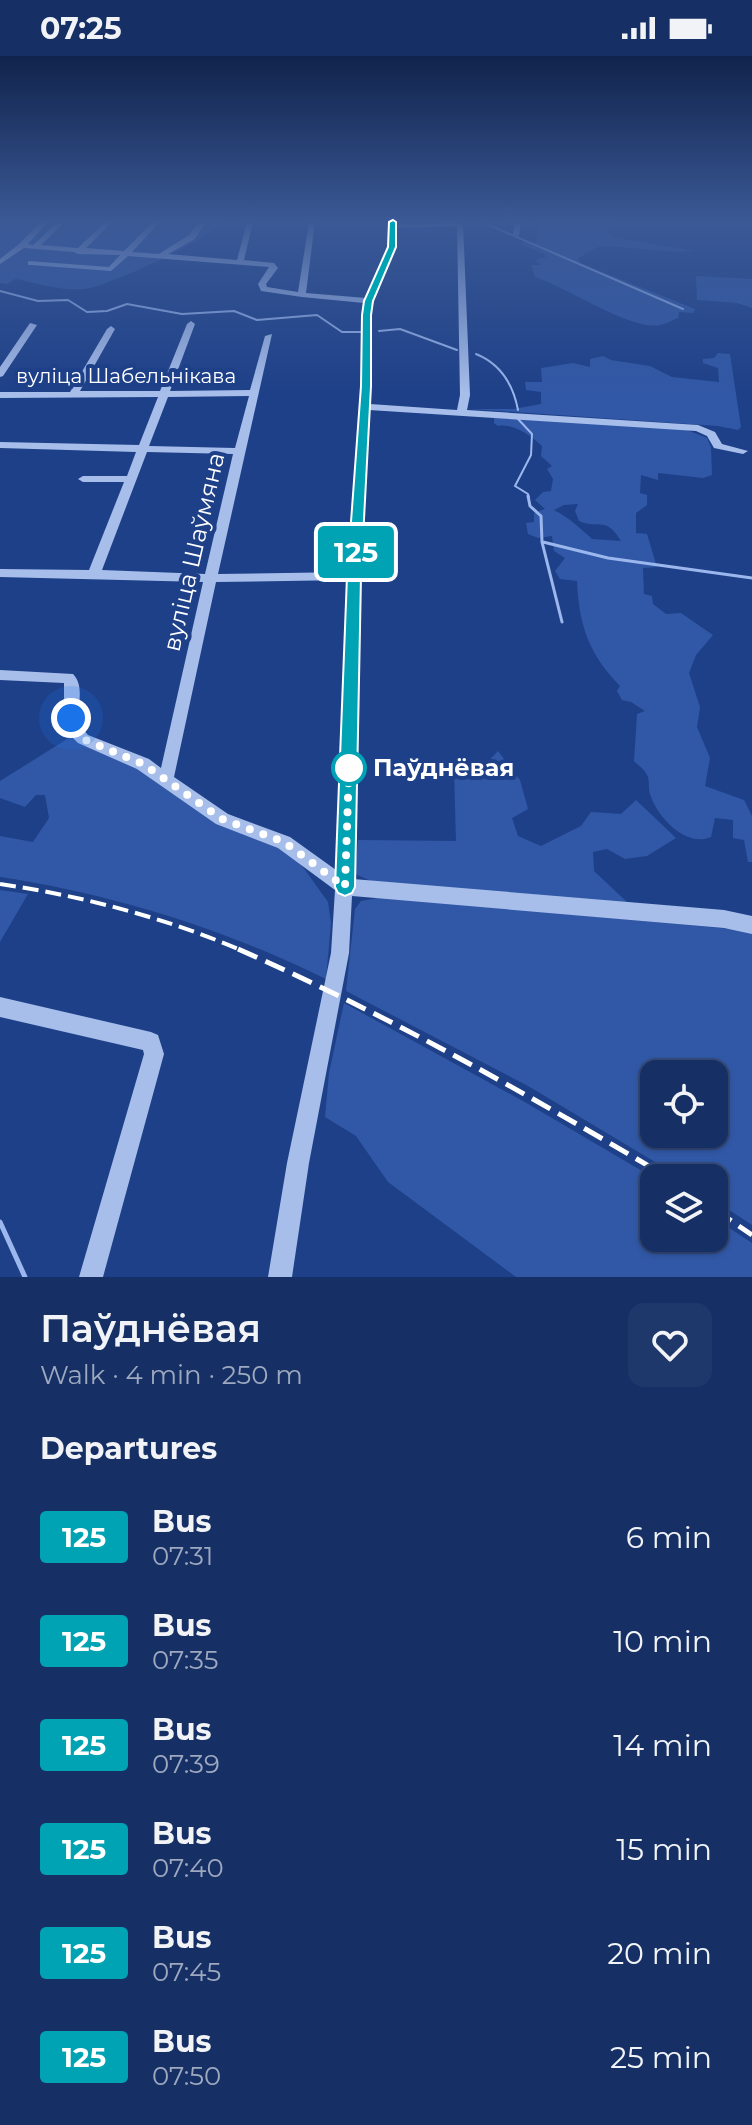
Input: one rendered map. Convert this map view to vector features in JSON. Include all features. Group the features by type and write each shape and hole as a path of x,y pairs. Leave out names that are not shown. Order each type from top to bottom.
{"street":[{"path":"266,279 262,284 264,289 369,301"},
{"path":"302,295 304,279"},
{"path":"280,1277 298,1163 340,953 345,887 354,576 369,301 378,279"},
{"path":"462,279 465,395 462,411"},
{"path":"94,574 128,479 191,324"},
{"path":"0,374 33,325"},
{"path":"75,392 111,329"},
{"name":"вуліца Шаўмяна","path":"166,779 209,578 269,336"},
{"name":"вуліца Шабельнікава","path":"0,395 75,392 253,393"},
{"path":"365,407 698,428 711,434 718,446 743,451"},
{"path":"0,445 239,451"},
{"path":"83,479 128,479"},
{"path":"0,573 209,578 354,576"},
{"path":"0,675 68,678 72,682 71,718 74,730 83,739 143,764 222,819 284,842 345,887 724,919 752,925"},
{"path":"0,1007 151,1042 154,1054 91,1277"}],"shaded area":[{"path":"0,279 115,279 90,288 71,289 15,279 7,284 0,283"},
{"path":"541,279 620,279 695,309 693,313 679,312 678,318 667,323 648,325 633,322"},
{"path":"696,279 752,279 752,308 737,303 697,300"},
{"path":"718,353 730,354 741,427 738,430 718,426 470,409 514,409 541,404 541,392 526,390 525,382 542,382 541,368 573,363 590,367 590,359 603,356 650,366 672,377 719,382 718,368 703,363 703,359 714,358"},
{"path":"494,416 682,428 707,438 711,447 712,475 703,478 658,473 658,480 641,475 640,493 647,495 647,505 636,513 636,533 647,534 657,567 643,568 644,594 652,596 653,604 666,614 681,613 713,635 696,655 689,673 700,707 697,727 710,758 705,786 744,800 752,816 752,862 748,862 744,840 733,838 733,820 715,818 711,837 701,839 683,834 659,812 649,792 647,775 634,761 637,714 645,711 622,700 617,691 620,686 593,651 583,626 577,581 560,579 555,571 565,558 554,551 552,536 538,538 528,534 526,523 534,522 534,513 545,509 535,500 543,492 551,491 553,479 547,469 552,466 541,456 542,446 533,438 516,428 494,423","holes":["578,504 575,511 579,521 611,528 621,541 592,539 554,510 564,505"]},
{"path":"72,736 79,743 140,767 295,856 328,902 331,923 326,979 248,944 167,916 84,893 0,877 0,836 33,842 49,818 45,795 36,795 25,807 0,798 0,781"},
{"path":"498,751 520,780 528,809 512,818 518,836 541,846 581,826 591,812 621,814 636,800 676,838 647,856 625,859 607,849 593,852 594,871 628,903 373,882 355,874 358,840 456,841 454,772 477,773"},
{"path":"0,890 28,894 0,942"},
{"path":"383,897 752,931 752,1225 728,1209 728,1164 659,1164 528,1086 346,991 355,909 361,901"},
{"path":"344,1003 523,1101 640,1170 640,1252 728,1252 728,1227 752,1243 752,1277 516,1277 388,1182 356,1136 325,1117 329,1073"}],"waterway":[{"path":"614,279 683,309"},
{"path":"0,291 38,301 68,300 87,312 107,311 127,304 182,314 234,311 257,320 317,315 342,332 362,332"},
{"path":"379,331 400,329 457,350"},
{"path":"476,354 499,369 513,392 518,410"},
{"path":"518,419 532,434 531,455 515,486 529,498"},
{"path":"528,496 530,506 541,516 542,542 562,622"},
{"path":"543,542 608,558 752,578"},
{"path":"0,1222 25,1277"}],"railway":[{"path":"0,884 124,910 184,928 239,949"},
{"path":"239,949 243,951"},
{"path":"239,949 349,1001 457,1057 645,1164"},
{"path":"728,1219 752,1235"}],"bus line":[{"name":"125","path":"345,887 354,576 368,345 366,315 378,279"}],"place":[{"name":"Паўднёвая","path":"349,768"}],"route":[{"path":"71,718 74,730 83,739 143,764 222,819 284,842 345,887 349,768"}]}
